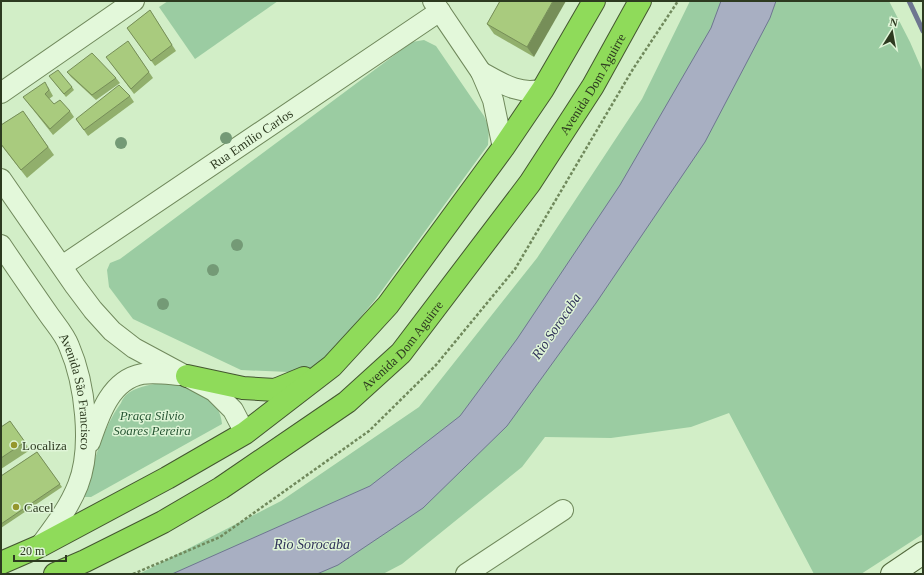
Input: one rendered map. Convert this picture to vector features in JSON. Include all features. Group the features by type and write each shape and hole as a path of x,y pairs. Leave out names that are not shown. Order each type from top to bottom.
{"highway":[{"path":"1,563 40,546 167,478 245,433 332,366 388,305 503,148 543,89 594,1"},
{"name":"Avenida Dom Aguirre","path":"55,574 85,561 162,522 221,488 347,402 401,353 530,183 592,86 640,1"},
{"path":"187,376 243,388 275,390 332,366"},
{"path":"221,488 243,465 247,452 245,433"}],"main road":[{"path":"892,574 923,553"}],"street":[{"path":"1,92 134,1"},
{"path":"437,6 481,72 492,100 503,148"},
{"name":"Rua Emílio Carlos","path":"62,266 437,6"},
{"path":"481,72 508,87 518,90 533,91 543,89"},
{"path":"1,179 93,310 112,331 134,348 214,391 233,410 245,433"},
{"name":"Avenida São Francisco","path":"1,246 69,344 78,371 83,398 85,424 85,453 83,470 72,500 40,546"},
{"path":"85,453 102,409 114,390 130,378 142,374 154,373 187,376"},
{"path":"466,574 563,510"}],"green space":[{"path":"168,1 278,1 195,59 159,7"},
{"path":"690,1 889,1 910,42 923,72 923,534 861,574 814,574 729,413 691,427 611,438 545,437 522,467 402,564 383,574 139,574 281,501 419,407 537,258 642,99"},
{"path":"424,40 436,46 484,116 489,128 488,145 375,300 319,367 289,372 241,370 133,319 109,287 107,270 110,263 120,259 412,42"},
{"name":"Praça Silvio Soares Pereira","path":"161,383 184,385 200,391 213,402 221,416 222,424 91,497 85,497 84,494 95,458 114,413 123,399 130,392 138,388"}],"water":[{"name":"Rio Sorocaba","path":"721,1 776,1 770,18 705,142 596,303 507,426 423,508 338,565 317,574 172,574 370,486 460,416 517,339 620,185 711,28"}],"building":[{"path":"500,1 553,1 527,47 487,24"},
{"path":"150,10 172,45 151,61 127,28"},
{"path":"128,41 149,72 131,89 106,57"},
{"path":"92,53 116,78 92,95 67,72"},
{"path":"58,70 72,87 64,94 49,76"},
{"path":"45,82 49,90 45,94 54,104 60,100 70,111 50,129 23,97"},
{"path":"119,85 130,96 84,130 76,119"},
{"path":"23,111 48,147 21,170 1,144 1,125"},
{"path":"10,421 25,442 1,458 1,427"},
{"name":"Cacel","path":"37,452 60,484 1,524 1,476"}],"waterway":[{"path":"909,1 923,31"}],"place":[{"name":"Localiza","path":"14,445"},
{"name":"Cacel","path":"16,507"}]}
